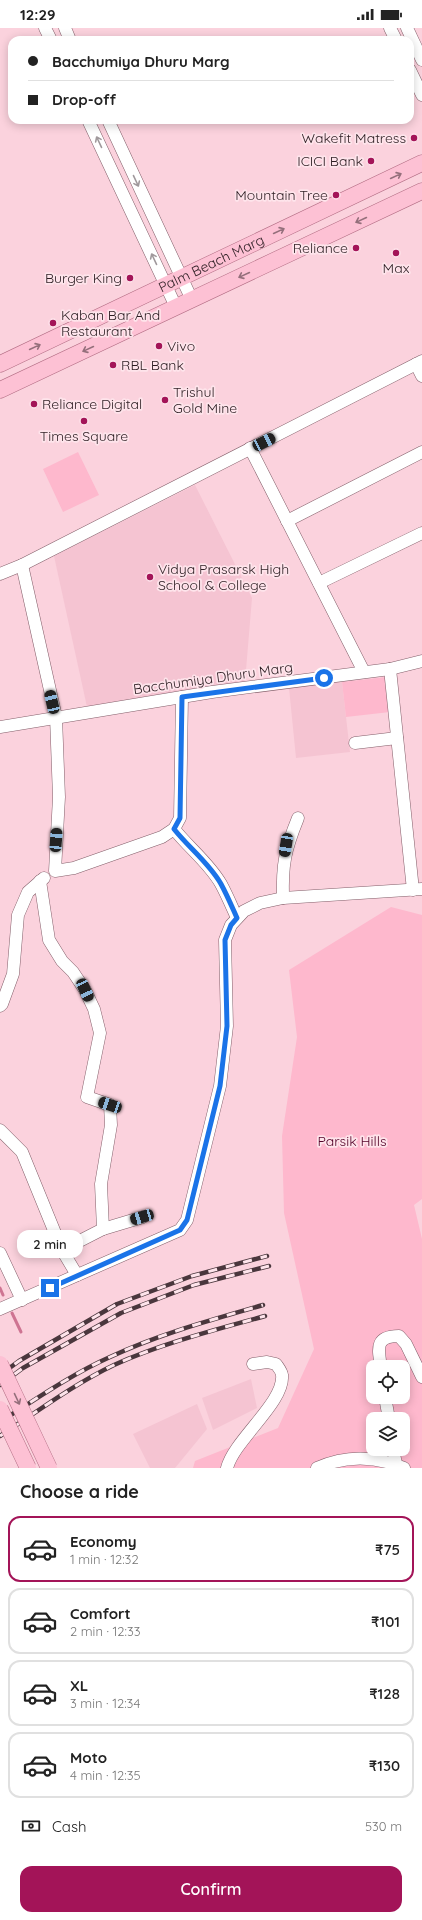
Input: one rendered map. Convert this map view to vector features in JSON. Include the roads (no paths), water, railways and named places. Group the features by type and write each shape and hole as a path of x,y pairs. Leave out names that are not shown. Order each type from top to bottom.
{"main road":[{"name":"Palm Beach Marg","path":"0,364 422,163"},
{"name":"Palm Beach Marg","path":"0,390 422,191"},
{"path":"0,1364 49,1468"},
{"path":"0,1409 28,1468"}],"street":[{"path":"414,43 422,60"},
{"path":"414,78 422,95"},
{"path":"90,124 176,307"},
{"path":"110,124 192,300"},
{"path":"0,574 22,565 419,363 422,376"},
{"path":"250,448 364,672"},
{"path":"287,521 422,452"},
{"path":"319,583 422,533"},
{"path":"22,565 56,717 59,797 56,872"},
{"name":"Bacchumiya Dhuru Marg","path":"0,727 182,697 390,669 422,661"},
{"path":"0,1309 180,1230 187,1220 220,1086 227,1026 225,940 231,925 244,911 260,903 284,898 419,891 397,738 390,669"},
{"path":"0,1006 13,974 18,915 28,892 40,881 56,872 74,868 162,837 174,829 180,818 182,697"},
{"path":"355,743 397,738"},
{"path":"284,898 282,871 286,845 298,818"},
{"path":"174,829 186,844 205,862 221,883 237,918"},
{"path":"40,881 49,940 62,961 73,972 85,990 94,1009 100,1033 88,1098 110,1105 111,1125 101,1184 103,1229"},
{"path":"0,1130 22,1152 62,1250 77,1276"},
{"path":"62,1250 103,1229 142,1217"},
{"path":"0,1253 22,1300"},
{"path":"380,1360 378,1350 382,1339 387,1336 399,1336 406,1344 422,1377"},
{"path":"227,1468 229,1461 239,1446 268,1408 281,1387 282,1374 276,1364 267,1362 253,1364"},
{"path":"396,1456 400,1466"},
{"path":"317,1468 342,1459 359,1458 400,1466"}],"waterway":[{"path":"0,1288 3,1295"},
{"path":"12,1313 21,1332"}],"railway":[{"path":"0,1375 19,1361 117,1304 192,1276 267,1256"},
{"path":"0,1385 23,1368 121,1313 194,1285 269,1266"},
{"path":"0,1422 68,1379 110,1357 166,1334 263,1305"},
{"path":"0,1436 70,1389 114,1365 151,1350 265,1316"}],"place":[{"name":"Wakefit Matress","path":"414,138"},
{"name":"ICICI Bank","path":"371,161"},
{"name":"Mountain Tree","path":"336,195"},
{"name":"Reliance","path":"356,248"},
{"name":"Max","path":"396,253"},
{"name":"Burger King","path":"130,278"},
{"name":"Kaban Bar And Restaurant","path":"53,323"},
{"name":"Vivo","path":"159,346"},
{"name":"RBL Bank","path":"113,365"},
{"name":"Trishul Gold Mine","path":"165,400"},
{"name":"Reliance Digital","path":"34,404"},
{"name":"Times Square","path":"84,421"},
{"name":"Vidya Prasarsk High School & College","path":"150,577"}],"park label":[{"name":"Parsik Hills","path":"352,1141"}]}
